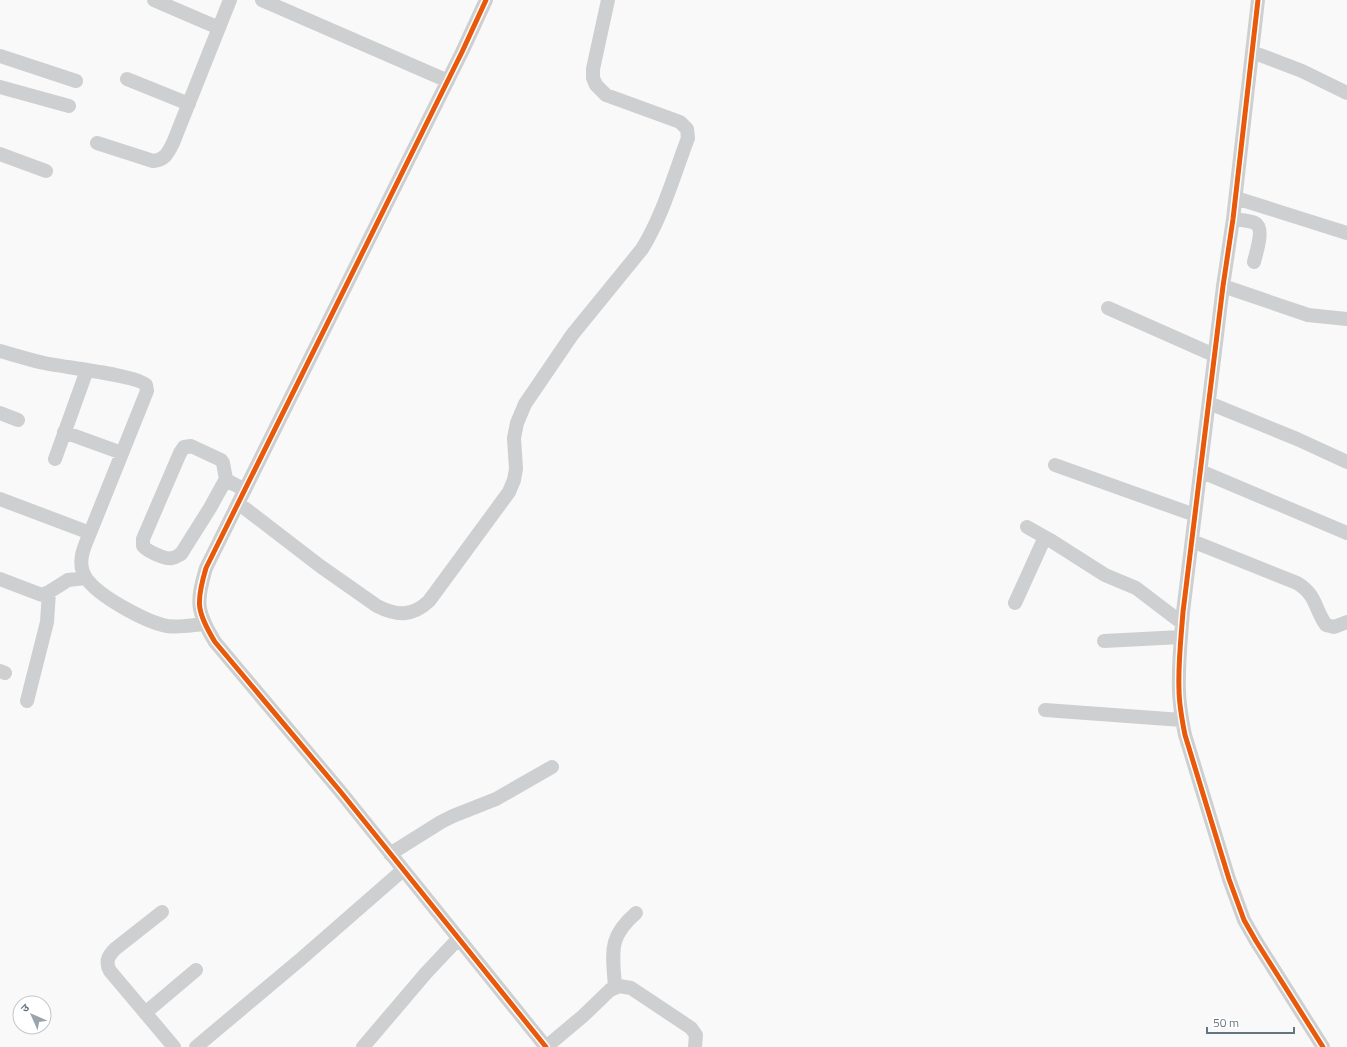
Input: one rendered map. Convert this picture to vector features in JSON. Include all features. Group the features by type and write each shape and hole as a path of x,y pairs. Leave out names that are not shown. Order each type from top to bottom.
{"street":[{"path":"154,0 219,28"},
{"path":"97,143 146,160 159,161 165,158 169,152 189,104 230,0"},
{"path":"486,0 448,81 206,568 200,589 199,607 204,624 215,642 340,791 546,1047 614,988 625,986 631,988 691,1028 696,1036 695,1047"},
{"path":"238,503 368,601 386,611 395,614 405,614 423,606 509,492 514,480 516,469 514,438 517,423 525,404 572,335 602,296 642,249 657,223 688,138 687,129 680,122 606,95 596,85 593,78 593,69 608,0"},
{"path":"1258,0 1252,52 1244,201 1232,290 1214,355 1209,403 1210,475 1195,514 1201,545 1181,630 1179,690 1185,735 1210,819 1244,920 1323,1047"},
{"path":"265,1 448,81"},
{"path":"1252,52 1302,71 1347,93"},
{"path":"0,56 76,81"},
{"path":"127,79 189,104"},
{"path":"0,87 69,106"},
{"path":"0,154 46,171"},
{"path":"1244,201 1347,233"},
{"path":"1241,220 1257,224 1260,230 1254,262"},
{"path":"1232,290 1308,315 1347,318"},
{"path":"1108,308 1214,355"},
{"path":"0,351 44,363 144,382 147,391 82,555 82,572 86,578 104,595 117,604 150,620 176,627 204,624"},
{"path":"54,459 86,370"},
{"path":"1209,403 1297,439 1347,462"},
{"path":"0,413 18,420"},
{"path":"64,432 122,453"},
{"path":"226,479 210,508 181,554 176,557 168,558 146,550 143,546 143,539 180,453 184,447 191,446 220,460 223,463 226,479 230,483 245,490"},
{"path":"1055,465 1195,514"},
{"path":"1210,475 1347,533"},
{"path":"0,498 90,533"},
{"path":"1026,527 1045,537 1105,575 1143,592 1181,630"},
{"path":"1015,603 1045,537"},
{"path":"1201,545 1302,586 1314,599 1326,625 1334,627 1347,622"},
{"path":"0,578 39,595 49,592 68,580 86,578"},
{"path":"27,701 47,622 49,592"},
{"path":"1104,640 1181,630"},
{"path":"1045,710 1182,720"},
{"path":"390,854 441,822 496,799 552,767"},
{"path":"196,1047 320,943 403,870"},
{"path":"162,912 115,949 110,954 107,960 107,965 110,971 174,1047"},
{"path":"614,988 613,947 615,939 622,928 636,913"},
{"path":"363,1047 426,973 458,939"},
{"path":"145,1013 196,970"}],"cycle path":[{"path":"486,0 462,52 206,568 199,598 201,614 215,642 340,791 546,1047"},
{"path":"1258,0 1233,219 1223,286 1183,612 1179,661 1179,695 1185,735 1229,879 1244,920 1323,1047"}]}
